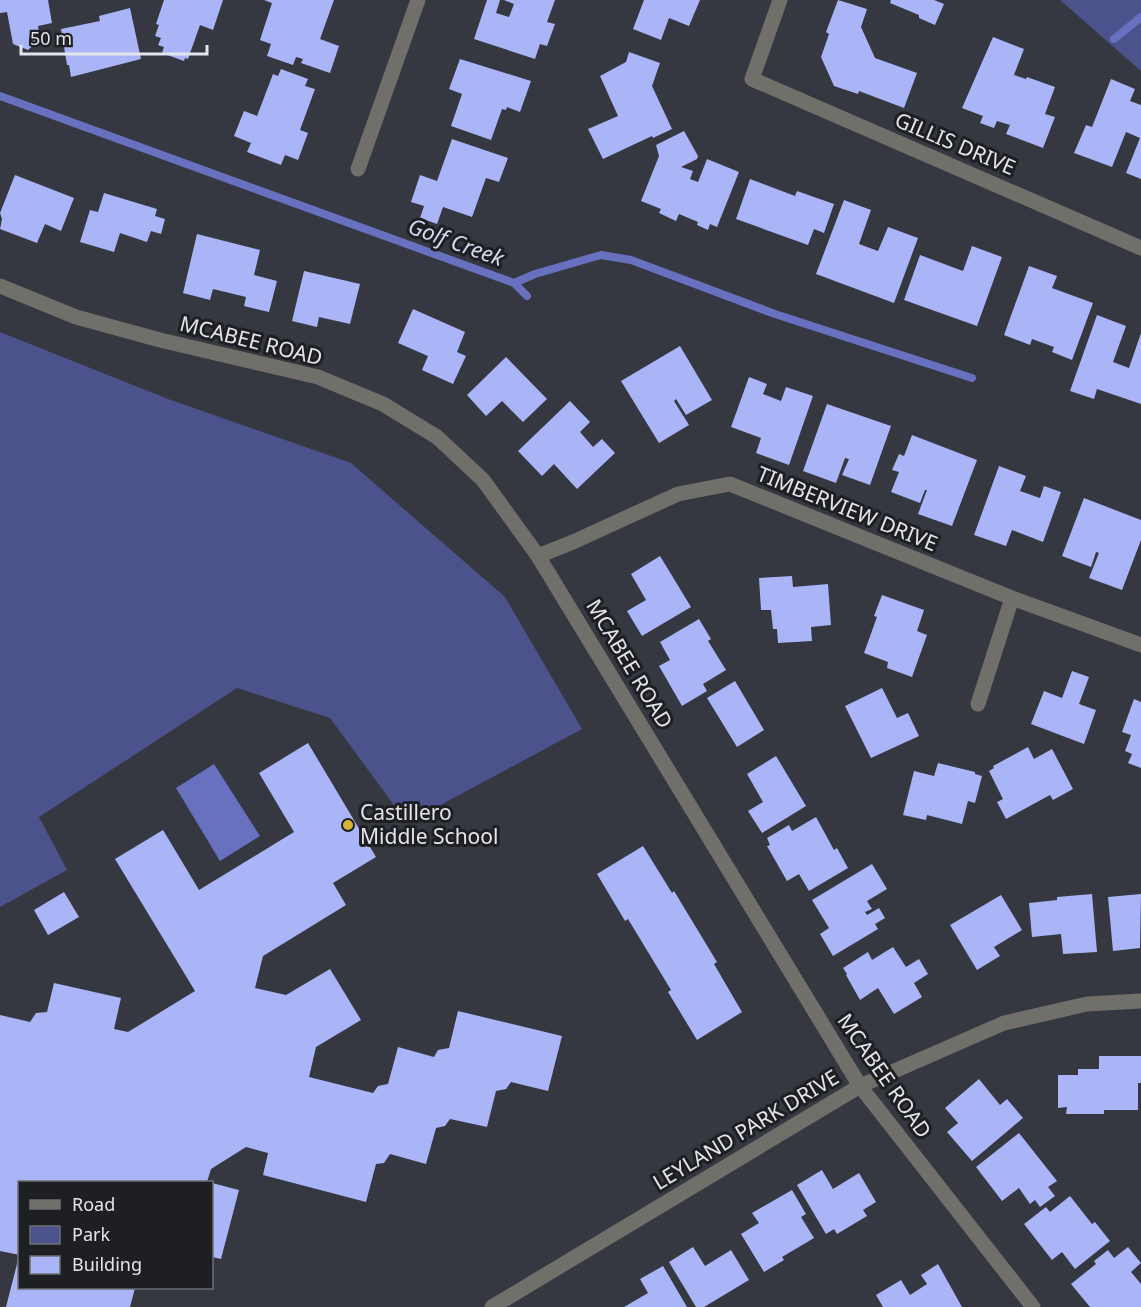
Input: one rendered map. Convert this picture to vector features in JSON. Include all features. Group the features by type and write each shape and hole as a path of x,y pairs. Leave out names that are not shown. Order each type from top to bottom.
{"street":[{"path":"358,169 418,0"},
{"name":"GILLIS DRIVE","path":"780,0 752,79 1141,248"},
{"name":"MCABEE ROAD","path":"0,286 76,317 160,340 318,377 383,404 437,437 483,480 538,556 860,1086 1033,1307"},
{"name":"TIMBERVIEW DRIVE","path":"538,556 678,494 730,484 1012,598 1141,645"},
{"path":"978,704 1012,598"},
{"name":"LEYLAND PARK DRIVE","path":"492,1307 860,1086 1004,1023 1087,1004 1141,1000"}],"green space":[{"path":"1060,0 1141,0 1141,71"},
{"path":"0,332 168,399 351,463 505,597 582,729 407,823 330,718 237,688 39,817 67,870 0,907"}],"shaded area":[{"path":"214,764 260,836 220,861 176,788"}],"building":[{"path":"0,0 48,0 52,23 38,26 40,39 28,50 13,44 7,12 0,13"},
{"path":"164,0 223,0 213,30 200,25 188,59 185,58 184,61 162,53 164,47 158,45 161,38 155,36 159,25 156,24"},
{"path":"264,0 334,0 320,39 339,46 330,73 301,63 303,59 296,57 293,65 267,56 271,44 260,40 272,3"},
{"path":"487,0 500,0 496,13 509,17 514,4 504,0 555,0 547,22 555,24 547,46 540,44 535,59 474,39"},
{"path":"644,0 700,0 689,26 669,18 661,40 633,29"},
{"path":"838,0 867,9 861,27 875,58 917,73 904,108 859,91 858,94 834,86 821,57 829,34 826,32"},
{"path":"891,0 934,0 944,4 935,25 919,18 919,15 890,3"},
{"path":"130,8 141,59 71,77 61,29 100,21 99,16"},
{"path":"993,37 1024,49 1014,75 1055,87 1045,114 1055,117 1043,148 1006,134 1010,125 997,121 994,128 980,123 983,116 962,108"},
{"path":"629,52 660,63 652,86 672,129 603,159 588,129 618,116 600,76 626,62"},
{"path":"460,59 531,81 520,112 507,107 506,110 502,109 491,140 451,126 462,94 449,89"},
{"path":"281,69 308,79 305,86 315,89 300,130 308,133 298,160 285,155 281,165 247,152 251,143 234,136 244,111 257,116 273,74 278,76"},
{"path":"1111,79 1135,89 1130,101 1141,105 1141,179 1126,173 1140,138 1126,132 1112,167 1074,153 1086,125 1092,127"},
{"path":"684,131 698,156 697,159 681,167 693,171 690,179 698,182 707,159 739,172 717,227 710,224 708,230 697,225 698,222 679,214 676,221 659,213 661,209 641,201 659,156 656,145"},
{"path":"452,139 508,158 499,182 486,178 472,217 443,207 437,224 420,218 424,206 411,202 420,175 437,181"},
{"path":"15,175 74,198 61,231 45,224 37,243 0,229 2,219 0,213"},
{"path":"750,179 795,196 797,191 834,204 824,233 814,229 808,245 736,219"},
{"path":"104,193 157,209 155,216 165,219 161,234 151,231 147,242 120,233 114,252 80,242 90,210 98,212"},
{"path":"844,200 871,210 859,244 878,251 888,227 918,238 894,303 816,274"},
{"path":"197,234 260,250 254,275 277,281 269,312 244,306 246,297 213,289 210,300 183,293"},
{"path":"972,246 1002,257 977,326 904,300 920,255 963,271"},
{"path":"1029,266 1057,276 1052,288 1093,303 1072,360 1052,352 1054,347 1032,339 1030,345 1004,335"},
{"path":"304,271 360,284 350,324 319,317 317,327 292,321"},
{"path":"413,309 465,332 457,352 466,356 453,384 422,370 428,356 398,343"},
{"path":"1097,315 1126,326 1113,362 1129,368 1141,333 1141,404 1097,389 1094,399 1070,391"},
{"path":"680,346 712,400 686,415 676,399 674,401 689,425 659,443 621,381"},
{"path":"506,357 547,399 523,422 502,401 486,416 467,395"},
{"path":"749,377 767,384 763,394 781,401 786,387 813,396 789,465 756,453 761,438 731,427"},
{"path":"570,401 590,422 580,432 593,447 602,439 615,453 577,489 554,464 542,476 518,451"},
{"path":"827,404 891,426 870,485 842,475 849,459 845,458 836,483 803,471"},
{"path":"912,435 977,460 952,526 918,514 927,490 920,503 891,492 899,472 892,470 899,454 904,456"},
{"path":"999,466 1026,476 1020,491 1040,498 1044,486 1061,492 1043,542 1012,530 1006,546 974,535"},
{"path":"1084,498 1141,520 1141,540 1122,590 1089,578 1099,553 1096,552 1091,567 1062,556"},
{"path":"660,556 691,607 642,636 627,611 646,600 631,574"},
{"path":"792,576 793,587 828,584 831,625 811,627 812,641 778,643 777,629 773,629 771,610 761,610 759,578"},
{"path":"882,595 924,610 917,631 927,635 912,677 887,668 888,662 864,653"},
{"path":"699,619 711,639 708,641 726,670 703,684 707,691 682,706 659,666 670,660 660,642"},
{"path":"1072,671 1089,677 1079,704 1096,710 1084,744 1031,724 1044,691 1062,698"},
{"path":"735,681 764,730 737,747 707,698"},
{"path":"882,688 897,718 908,713 919,736 871,758 845,706"},
{"path":"1134,699 1141,702 1141,768 1128,763 1132,754 1125,751 1131,735 1122,732"},
{"path":"308,743 376,857 333,883 346,905 263,956 255,988 286,995 330,969 361,1020 316,1047 309,1077 373,1093 378,1086 388,1084 398,1047 434,1057 438,1050 449,1048 458,1011 562,1036 548,1091 511,1082 506,1089 496,1091 487,1127 450,1119 445,1126 436,1128 426,1164 390,1154 384,1163 376,1164 366,1202 263,1175 268,1153 246,1147 211,1169 207,1181 18,1181 18,1255 0,1251 0,1015 30,1022 36,1013 47,1012 54,983 121,998 114,1029 128,1032 195,991 115,859 163,830 199,890 294,832 259,773"},
{"path":"1028,747 1034,759 1052,749 1073,789 1053,800 1050,795 1006,819 997,802 1003,799 989,771 994,768 993,766"},
{"path":"776,756 806,806 762,833 748,811 763,802 747,774"},
{"path":"938,763 975,772 982,776 975,803 968,801 962,824 927,815 926,820 903,815 914,771 934,776"},
{"path":"816,817 834,850 837,848 848,868 809,891 799,874 787,881 767,846 770,845 767,838 789,825 792,831"},
{"path":"643,846 672,893 674,891 717,962 714,964 742,1012 697,1040 668,992 671,990 628,919 625,921 597,874"},
{"path":"872,864 887,889 867,901 872,909 865,912 867,915 879,908 885,918 875,924 878,929 833,956 820,934 829,928 812,900"},
{"path":"64,892 79,917 48,935 34,910"},
{"path":"1092,894 1097,952 1063,954 1061,934 1032,937 1029,903 1057,900 1057,897"},
{"path":"1141,894 1140,948 1113,951 1108,897"},
{"path":"1001,895 1022,930 994,947 1000,956 977,970 950,925"},
{"path":"893,947 906,967 919,959 928,974 914,983 922,997 894,1014 878,988 860,1000 843,968 868,952 872,960"},
{"path":"1099,1056 1141,1056 1138,1110 1104,1110 1104,1114 1066,1114 1067,1107 1058,1108 1058,1075 1078,1075 1078,1069 1099,1069"},
{"path":"979,1079 1000,1105 1007,1099 1023,1118 972,1161 947,1132 958,1123 945,1108"},
{"path":"1019,1133 1057,1181 1048,1187 1055,1196 1040,1207 1035,1200 1030,1204 1019,1188 1002,1201 976,1167"},
{"path":"822,1170 833,1189 859,1173 876,1202 863,1210 867,1216 837,1234 834,1229 826,1234 797,1185"},
{"path":"213,1183 239,1190 221,1259 213,1257"},
{"path":"792,1190 806,1214 801,1217 814,1238 782,1257 784,1260 764,1272 741,1234 759,1223 752,1213"},
{"path":"1070,1196 1092,1224 1095,1222 1110,1241 1075,1269 1062,1252 1052,1260 1024,1224 1046,1207 1050,1212"},
{"path":"693,1247 705,1266 731,1250 749,1280 704,1307 696,1307 669,1262"},
{"path":"1128,1247 1141,1263 1131,1272 1141,1284 1141,1307 1090,1307 1071,1284 1096,1264 1094,1261 1108,1250 1114,1258"},
{"path":"18,1260 18,1289 135,1289 130,1307 6,1307"},
{"path":"938,1264 962,1307 883,1307 876,1295 901,1280 910,1295 927,1284 921,1275"},
{"path":"663,1266 687,1307 624,1307 648,1293 640,1279"}],"waterway":[{"name":"Golf Creek","path":"1114,39 1141,17"},
{"name":"Golf Creek","path":"0,96 514,283 535,274 601,255 631,260 775,314 972,378"},
{"path":"514,283 527,296"}],"place":[{"name":"Castillero Middle School","path":"348,825"}]}
